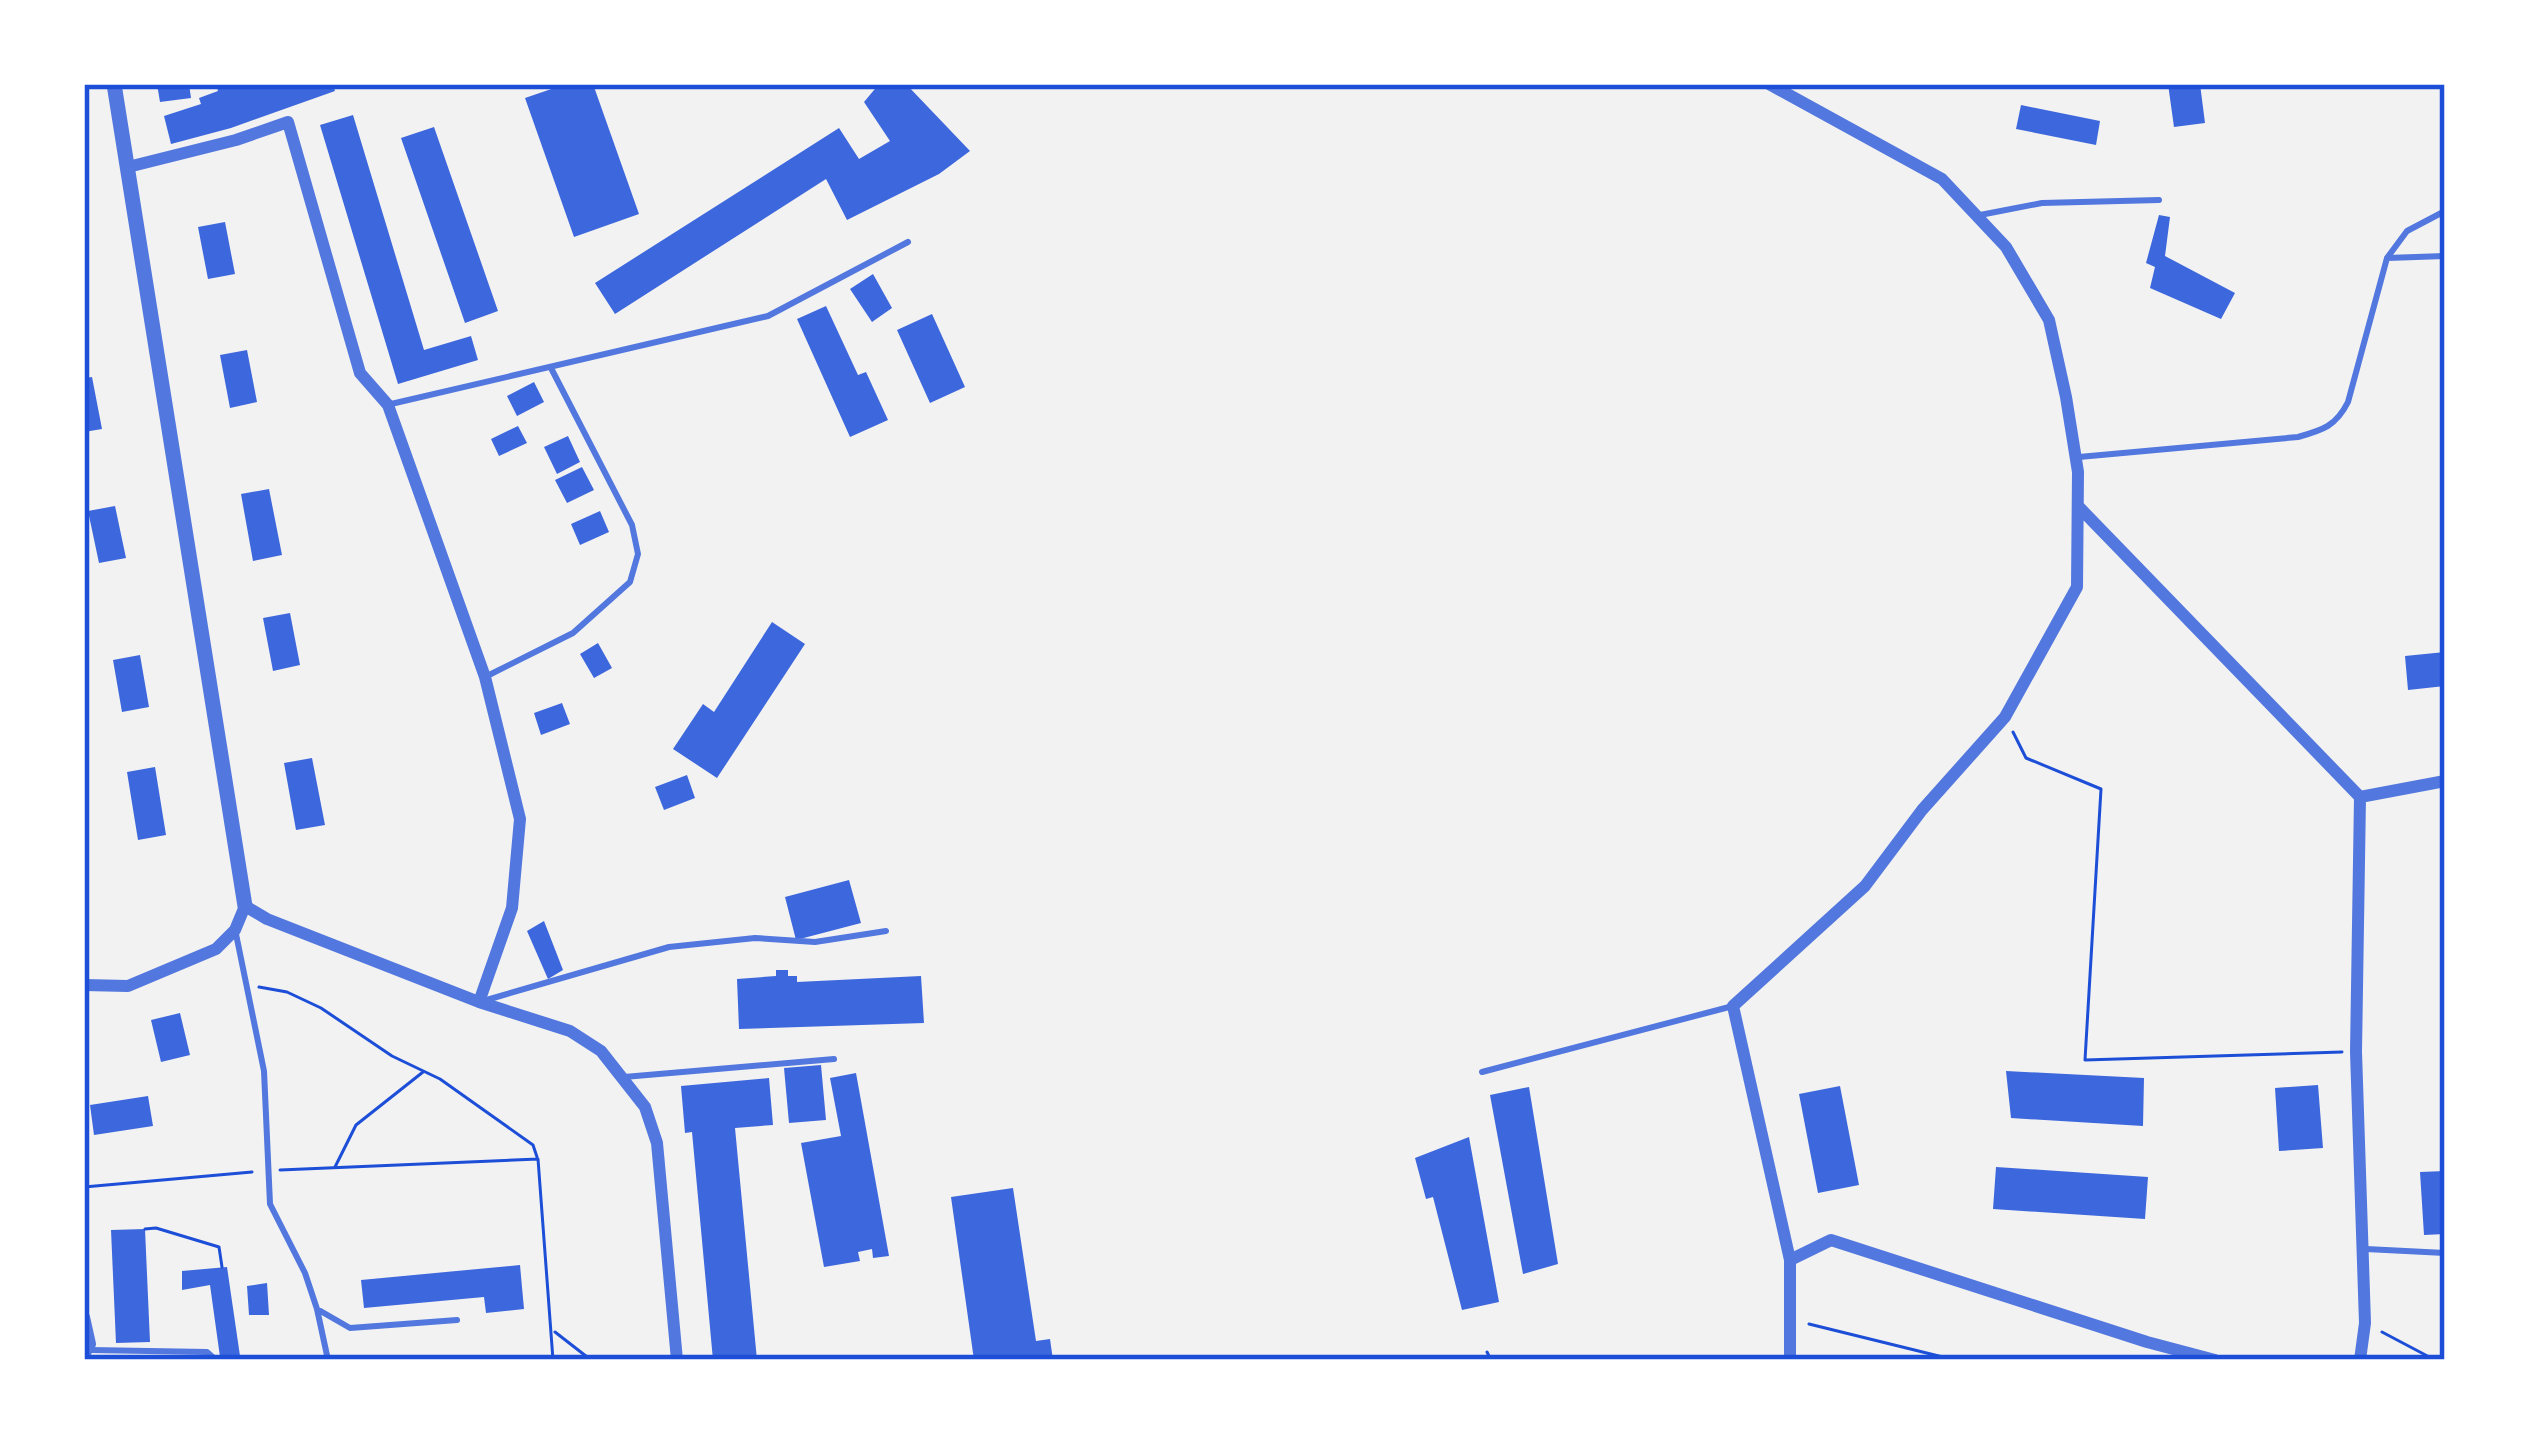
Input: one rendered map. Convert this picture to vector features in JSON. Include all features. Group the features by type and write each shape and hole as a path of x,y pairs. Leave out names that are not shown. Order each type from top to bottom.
{"street":[{"path":"84,986 128,986 216,949 236,930 245,906 114,84"},
{"path":"1769,84 1942,179 2006,247 2049,320 2076,458 2078,506 2078,586 2005,717 1922,810 1864,886 1733,1006 1790,1260 1790,1360"},
{"path":"128,167 288,122 360,373 388,405 485,677 520,819 512,908 479,1002"},
{"path":"2078,506 2360,797 2356,1052 2365,1323 2360,1360"},
{"path":"2360,797 2445,781"},
{"path":"245,906 267,919 479,1002 570,1031 601,1052 645,1107 656,1143 677,1360"},
{"path":"1790,1260 1831,1240 2215,1360"},
{"path":"84,1318 90,1344 86,1353"},
{"path":"2147,1342 2152,1360"}],"lane":[{"path":"1977,216 2042,203 2159,200"},
{"path":"2076,458 2298,436 2325,429 2340,419 2387,258 2407,231 2445,211"},
{"path":"388,405 768,316 908,242"},
{"path":"2387,258 2445,256"},
{"path":"485,677 572,633 630,582 638,554 632,525 551,367"},
{"path":"236,930 264,1072 270,1204 305,1273 328,1360"},
{"path":"479,1002 669,947 755,938 815,941 886,931"},
{"path":"1482,1072 1733,1006"},
{"path":"624,1077 834,1059"},
{"path":"2362,1249 2445,1253"},
{"path":"316,1309 350,1328 457,1320"},
{"path":"86,1353 207,1352 216,1360"}],"path":[{"path":"2005,717 2026,758 2101,789 2085,1060 2356,1052"},
{"path":"246,985 287,992 321,1008 533,1144 554,1360"},
{"path":"334,1167 356,1125 425,1071"},
{"path":"84,1187 268,1170 538,1159"},
{"path":"145,1229 219,1247 222,1268"},
{"path":"1790,1319 1955,1360"},
{"path":"2365,1323 2435,1360"},
{"path":"553,1331 591,1360"},
{"path":"1487,1352 1491,1360"}],"building":[{"path":"157,84 189,84 191,98 160,102"},
{"path":"216,84 333,84 335,91 171,144 164,116 201,104 199,98 218,91"},
{"path":"566,84 593,84 639,214 574,237 525,98"},
{"path":"879,84 906,84 970,151 939,174 847,220 826,179 615,314 595,283 839,128 859,159 890,141 864,102"},
{"path":"2168,84 2200,84 2205,123 2174,127"},
{"path":"2021,105 2100,121 2096,145 2016,129"},
{"path":"353,115 424,350 471,336 478,360 398,384 320,125"},
{"path":"434,127 498,311 465,323 401,138"},
{"path":"2159,215 2170,217 2165,256 2235,293 2221,319 2150,288 2155,267 2146,263"},
{"path":"225,222 235,274 208,279 198,227"},
{"path":"873,274 892,308 872,322 850,289"},
{"path":"826,306 858,375 866,372 888,420 850,437 797,319"},
{"path":"932,314 965,387 930,403 897,330"},
{"path":"247,350 257,402 230,408 220,355"},
{"path":"92,377 102,429 84,432 84,378"},
{"path":"534,382 544,402 517,416 507,396"},
{"path":"518,426 527,443 499,456 491,439"},
{"path":"568,436 580,462 557,474 544,447"},
{"path":"582,467 594,490 567,503 555,480"},
{"path":"269,489 282,555 253,561 241,494"},
{"path":"115,506 126,558 99,563 88,511"},
{"path":"600,511 609,532 580,545 571,524"},
{"path":"290,613 300,665 273,671 263,618"},
{"path":"772,622 805,644 717,778 673,749 703,704 714,712"},
{"path":"598,643 612,668 594,678 580,654"},
{"path":"2445,652 2445,686 2408,690 2405,656"},
{"path":"140,655 149,707 122,712 113,660"},
{"path":"562,703 570,724 541,735 534,713"},
{"path":"312,758 325,825 296,830 284,763"},
{"path":"155,767 166,835 138,840 127,772"},
{"path":"687,775 695,798 664,810 655,787"},
{"path":"849,880 861,923 796,940 785,897"},
{"path":"544,921 563,970 548,979 527,931"},
{"path":"776,970 788,970 797,982 921,976 924,1023 739,1029 737,979 776,976"},
{"path":"180,1013 190,1055 161,1062 151,1020"},
{"path":"821,1065 826,1120 789,1123 784,1068"},
{"path":"2006,1071 2144,1078 2143,1126 2011,1118"},
{"path":"856,1073 889,1256 873,1258 872,1249 858,1252 860,1261 824,1267 801,1143 841,1136 830,1078"},
{"path":"769,1078 773,1125 735,1128 757,1360 713,1360 692,1132 685,1133 681,1086"},
{"path":"2318,1085 2323,1148 2279,1151 2275,1088"},
{"path":"1840,1086 1859,1185 1818,1193 1799,1094"},
{"path":"1529,1087 1558,1264 1523,1274 1490,1095"},
{"path":"148,1096 153,1126 94,1135 90,1105"},
{"path":"1469,1137 1499,1302 1462,1310 1433,1197 1426,1199 1415,1158"},
{"path":"1996,1167 2148,1177 2145,1219 1993,1209"},
{"path":"2445,1171 2445,1234 2424,1235 2420,1172"},
{"path":"1013,1188 1036,1341 1050,1339 1053,1360 974,1360 951,1197"},
{"path":"145,1229 150,1342 116,1343 111,1230"},
{"path":"520,1265 524,1309 486,1313 484,1297 364,1308 361,1280"},
{"path":"227,1267 240,1356 220,1357 210,1285 182,1290 182,1271"},
{"path":"267,1283 269,1315 249,1315 247,1286"}]}
